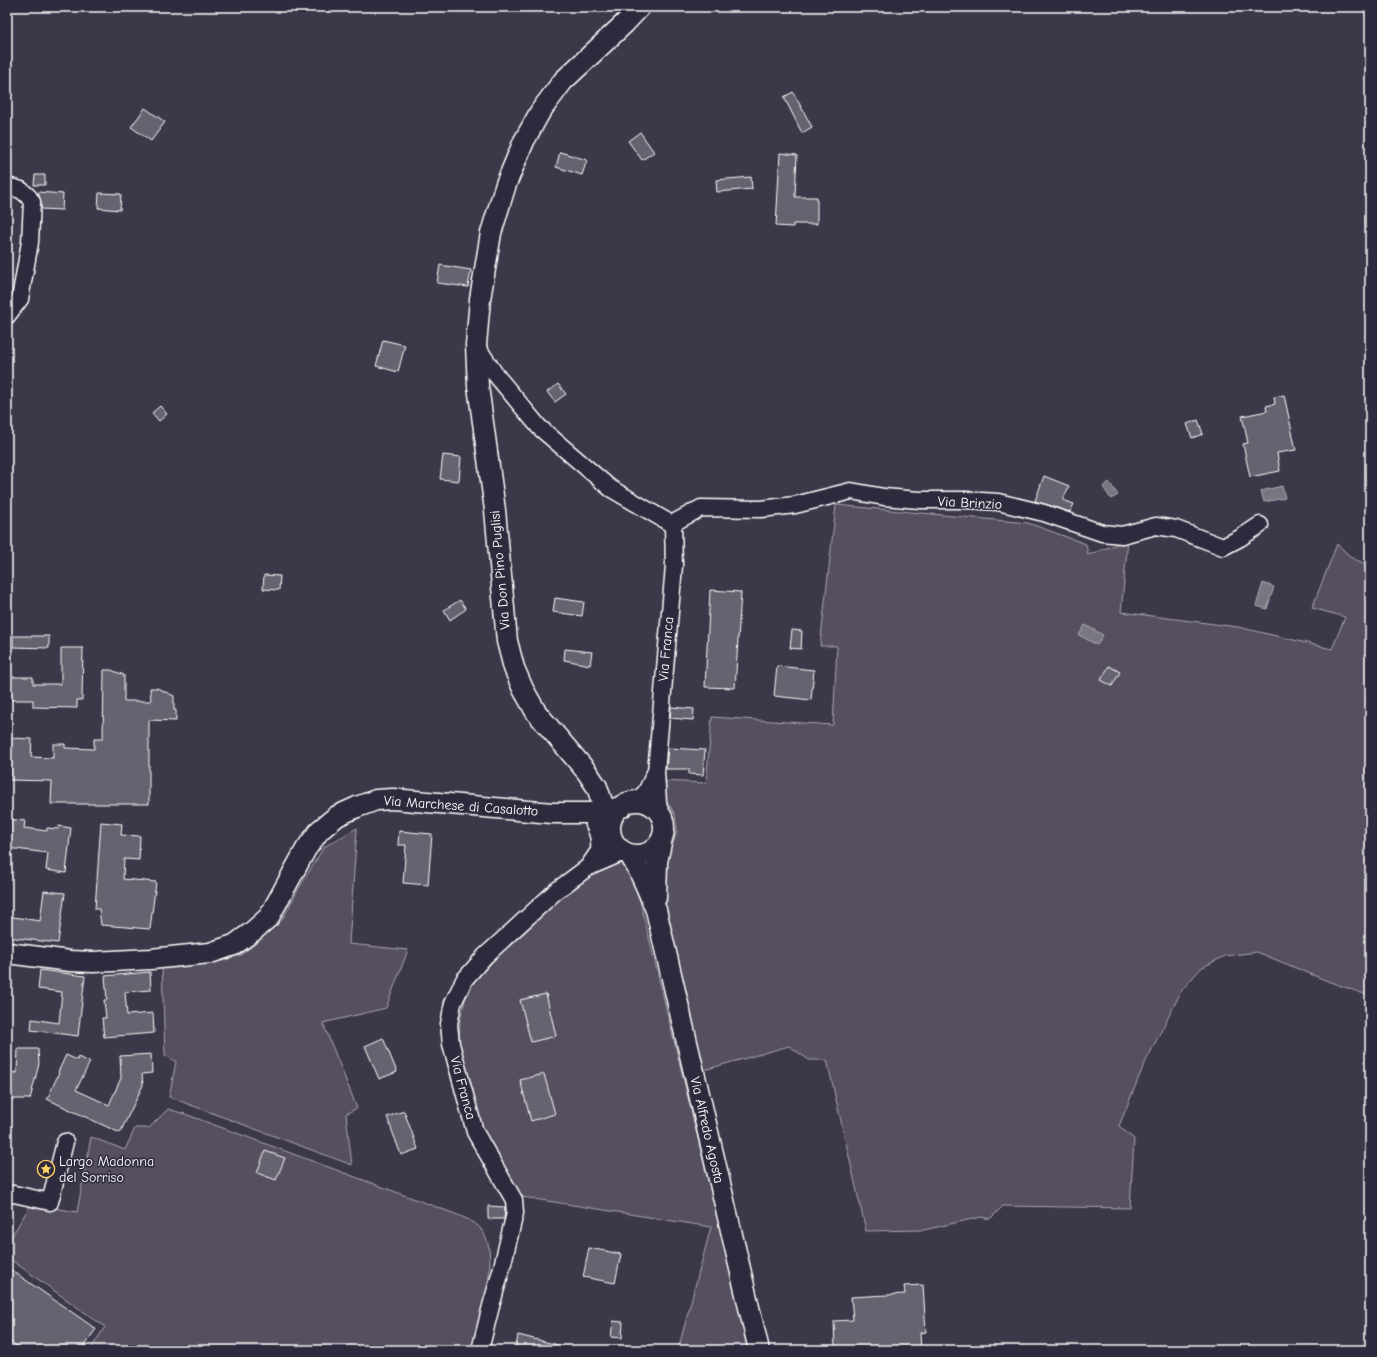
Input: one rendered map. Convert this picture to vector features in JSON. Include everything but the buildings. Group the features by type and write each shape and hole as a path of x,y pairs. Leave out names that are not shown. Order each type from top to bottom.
{"street":[{"name":"Via Don Pino Puglisi","path":"587,772 536,712 523,690 514,668 507,641 495,510 478,386 476,345 480,299 491,233 506,184 524,141 540,112 563,81 640,7"},
{"path":"7,186 21,190 32,202 30,242 20,299 7,316"},
{"path":"476,345 495,374 539,427 610,488 673,526"},
{"name":"Via Brinzio","path":"673,526 677,521 701,508 761,509 795,505 852,491 884,497 918,500 998,502 1044,513 1102,533 1122,535 1156,526 1176,529 1223,547 1260,525"},
{"name":"Via Franca","path":"656,772 674,566 673,526"},
{"path":"587,772 612,792 615,828 637,855 648,853 658,845 664,831 664,823 656,809 643,802 615,828 587,868"},
{"name":"Via Alfredo Agosta","path":"587,772 597,787 615,828 644,879 656,910 758,1350"},
{"path":"656,772 660,815"},
{"path":"587,868 615,828 646,792 656,772"},
{"name":"Via Marchese di Casalotto","path":"7,953 70,961 100,961 151,959 210,953 234,945 269,917 306,849 320,830 337,816 376,800 392,798 552,812 615,828"},
{"name":"Via Alfredo Agosta","path":"656,910 657,862 662,838"},
{"name":"Via Franca","path":"480,1350 515,1213 514,1200 475,1132 451,1044 449,1024 453,1003 464,980 484,956 556,891 587,868"},
{"path":"7,1195 14,1194 50,1202 65,1142"}],"shaded area":[{"path":"1109,482 1118,495 1111,499 1103,487"},
{"path":"1282,486 1285,498 1264,502 1261,491"},
{"path":"836,505 1028,523 1086,544 1088,555 1128,540 1121,612 1238,627 1332,649 1345,617 1312,608 1337,544 1352,558 1370,566 1370,996 1330,982 1257,952 1225,956 1201,968 1182,990 1143,1067 1119,1126 1134,1139 1130,1208 1003,1206 990,1219 981,1217 924,1230 866,1231 827,1060 809,1060 789,1046 704,1070 658,877 660,864 673,844 677,831 675,815 670,806 660,795 660,781 706,783 712,717 833,725 837,646 820,646"},
{"path":"1263,583 1274,587 1267,609 1256,606"},
{"path":"1085,625 1103,635 1097,645 1079,635"},
{"path":"357,828 349,944 408,950 386,1008 323,1023 357,1108 346,1114 352,1165 169,1097 176,1062 165,1055 162,967 213,961 241,955 282,920 299,888 324,847"},
{"path":"619,861 630,874 640,901 748,1350 678,1350 711,1227 516,1196 483,1135 459,1045 460,1020 465,1000 474,982 495,959 587,871"},
{"path":"168,1109 458,1215 475,1224 483,1232 488,1244 490,1258 487,1290 472,1350 90,1350 105,1327 7,1257 7,1244 31,1204 77,1212 91,1137 125,1150 135,1128 149,1128"}],"place":[{"name":"Largo Madonna del Sorriso","path":"46,1169"}]}
